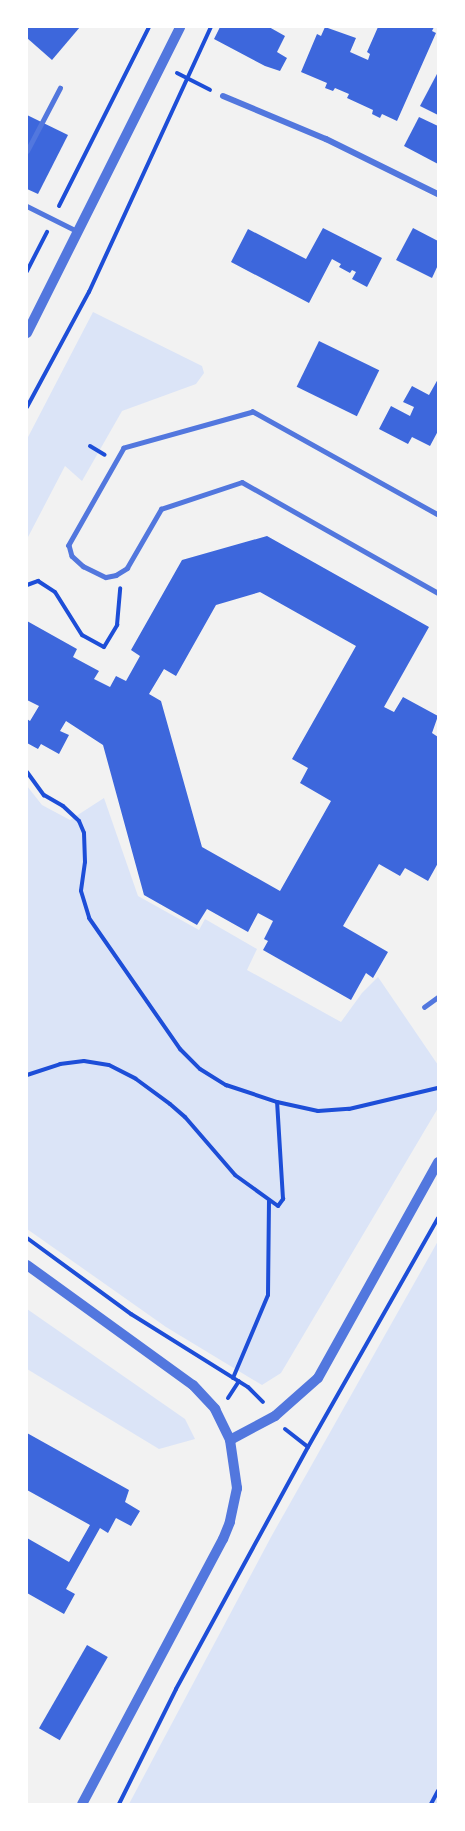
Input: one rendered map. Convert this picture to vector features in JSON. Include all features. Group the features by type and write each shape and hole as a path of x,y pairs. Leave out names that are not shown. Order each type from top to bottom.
{"street":[{"path":"27,333 180,27"},
{"path":"224,96 326,139 438,194"},
{"path":"230,1440 275,1416 318,1378 438,1162"},
{"path":"27,1265 193,1385 215,1410 230,1440 237,1488 230,1522 82,1804"}],"lane":[{"path":"27,151 60,88"},
{"path":"27,206 79,232"},
{"path":"438,515 253,412 124,448 69,545 72,556 83,566 106,577 116,575 127,567 161,509 242,482 438,592"},
{"path":"424,1007 438,997"}],"path":[{"path":"27,271 149,27"},
{"path":"27,407 89,292 212,27"},
{"path":"136,53 224,96"},
{"path":"27,585 38,581 55,592 82,634 104,647 117,625 121,595"},
{"path":"27,772 44,795 63,806 79,822 84,833 85,862 81,891 89,918 180,1049 200,1069 226,1085 277,1102 318,1111 349,1109 438,1088"},
{"path":"27,1075 60,1064 84,1061 109,1065 136,1079 185,1117 235,1175 278,1206 284,1199 277,1102"},
{"path":"233,1378 268,1295 269,1201"},
{"path":"119,1804 176,1689 308,1446 438,1218"},
{"path":"27,1238 131,1314 255,1392 284,1429 308,1446"},
{"path":"431,1804 438,1791"}],"shaded area":[{"path":"93,312 202,366 204,373 196,384 122,411 82,481 65,466 27,539 27,439"},
{"path":"27,786 42,805 70,820 104,798 138,896 199,930 205,919 257,949 247,970 341,1022 362,993 378,977 438,1065 438,1108 281,1373 262,1385 166,1327 27,1229"},
{"path":"438,1241 438,1804 129,1804 271,1537"},
{"path":"27,1309 185,1419 195,1439 159,1449 27,1369"}],"building":[{"path":"27,27 80,27 52,60 27,38"},
{"path":"220,27 269,27 285,36 277,52 287,58 280,71 265,66 214,39"},
{"path":"325,27 356,38 350,52 368,60 370,54 367,52 378,27 434,27 432,31 436,33 397,121 382,114 380,118 372,114 373,110 347,98 349,94 335,88 333,91 325,88 327,83 301,72 317,34 321,36"},
{"path":"438,72 438,115 420,106"},
{"path":"27,115 68,135 38,194 27,189"},
{"path":"419,117 438,126 438,164 404,146"},
{"path":"323,228 382,258 367,287 352,279 356,272 352,270 350,273 339,267 341,264 332,259 309,303 231,262 248,229 306,259"},
{"path":"413,228 438,241 438,265 432,278 396,260"},
{"path":"319,341 379,370 357,416 297,387"},
{"path":"438,379 438,431 430,446 412,437 408,444 379,429 391,406 410,416 414,407 403,402 412,386 429,395"},
{"path":"267,536 429,627 384,707 394,712 403,697 438,716 432,733 438,737 438,863 428,881 405,868 400,876 379,864 343,926 388,952 373,978 366,973 351,1000 263,950 268,941 264,939 273,921 258,913 248,932 207,909 197,925 144,895 103,745 66,721 60,731 69,735 59,754 41,744 38,749 27,743 27,719 30,721 39,706 27,700 27,621 77,649 73,657 99,671 94,679 110,687 116,676 126,681 140,656 131,650 182,560","holes":["260,592 356,646 292,759 308,768 300,783 331,801 280,891 202,847 161,701 149,694 164,669 176,676 216,605"]},
{"path":"27,1433 129,1490 125,1502 140,1511 131,1526 116,1518 108,1533 100,1528 66,1589 75,1594 64,1614 27,1593 27,1538 69,1562 90,1525 27,1490"},
{"path":"87,1645 108,1657 60,1740 39,1728"}]}
